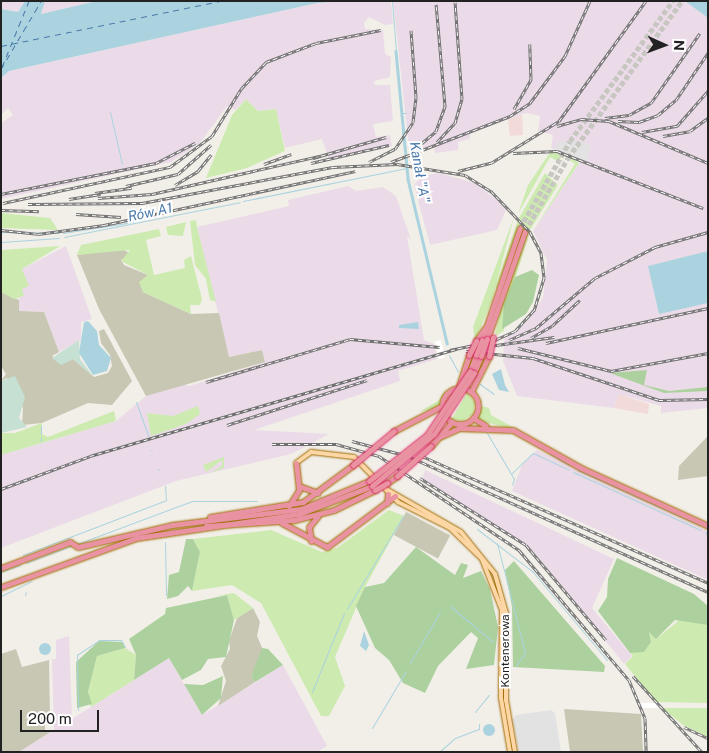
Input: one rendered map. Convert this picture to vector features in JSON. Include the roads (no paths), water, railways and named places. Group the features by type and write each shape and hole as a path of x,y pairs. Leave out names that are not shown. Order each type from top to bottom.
{"highway":[{"path":"1,587 128,540 204,523 301,509 372,486 427,435 472,372 485,339 493,321 523,230 487,326 485,339 489,356 471,392"},
{"path":"457,388 469,355 485,339"},
{"path":"1,568 70,542 78,547 288,506 318,493 394,431 442,406 447,393 457,388 471,392 478,404 471,420"},
{"path":"442,406 452,422"},
{"path":"471,420 478,427"},
{"path":"312,541 309,527 322,514 372,486 431,446 452,422 471,420 489,427 520,433 575,465 708,526"},
{"path":"437,438 459,428 489,427"},
{"path":"288,506 297,498 299,486 296,463"},
{"path":"299,486 318,493"},
{"path":"387,503 388,494"},
{"path":"281,523 322,547 332,545 394,497"},
{"path":"204,523 281,523 322,514"}],"main road":[{"name":"Kontenerowa","path":"296,463 311,452 348,454 360,460 388,494 461,532 495,574 506,613 506,700 515,752"},
{"name":"Kontenerowa","path":"384,488 394,497 459,535 494,580 502,612 501,698 510,752"}],"water":[{"path":"25,1 45,1 41,14 97,1 344,1 317,3 9,71 1,78 1,9 18,12"},
{"path":"685,1 708,1 708,18"},
{"path":"708,251 708,303 659,314 648,266"},
{"path":"88,321 97,331 99,345 111,358 107,371 93,375 79,353 84,322"},
{"path":"418,322 419,329 399,328 399,325"},
{"path":"501,369 509,392 499,390 492,374"},
{"path":"364,631 369,645 366,651 360,646"},
{"path":"43,643 47,643 51,649 47,655 43,655 39,651 39,647"},
{"path":"487,724 491,724 495,730 491,736 487,736 483,732 483,728"}],"waterway":[{"name":"Kanał \"A\"","path":"392,1 396,51"},
{"name":"Kanał \"A\"","path":"396,51 408,179 447,343"},
{"path":"110,112 122,164"},
{"name":"Rów A1","path":"243,201 407,168"},
{"name":"Rów A1","path":"64,237 240,202"},
{"name":"Rów A1","path":"63,233 133,222"},
{"path":"1,232 59,233"},
{"name":"Rów A1","path":"1,242 59,238"},
{"name":"Kanał \"A\"","path":"449,355 458,372"},
{"name":"Kanał \"A\"","path":"480,384 494,394"},
{"path":"136,402 149,437"},
{"path":"41,426 41,434"},
{"name":"Kanał \"A\"","path":"487,433 514,479 512,485"},
{"path":"511,474 533,453 569,470"},
{"path":"550,454 569,465"},
{"path":"578,470 699,525"},
{"path":"573,472 700,530"},
{"path":"23,555 166,500 165,486"},
{"path":"77,544 192,501 257,501"},
{"path":"347,609 403,516"},
{"path":"477,529 533,572 607,660"},
{"path":"705,532 708,536"},
{"path":"165,542 166,595"},
{"path":"497,543 525,653 516,665"},
{"path":"26,563 71,546"},
{"path":"1,572 20,565"},
{"path":"1,596 32,581"},
{"path":"450,606 493,642"},
{"path":"410,663 440,612"},
{"path":"312,692 344,613"},
{"path":"78,710 77,655 99,640 121,640 125,647"},
{"path":"372,728 406,671"},
{"path":"475,712 489,695"},
{"path":"439,752 455,738 479,729 479,724"}],"tunnel":[{"path":"520,228 570,141 673,1"},
{"path":"525,231 568,158 682,1"}],"railway":[{"path":"391,162 510,116 530,103 565,56 590,1"},
{"path":"458,171 491,163 559,121 646,1"},
{"path":"437,142 455,123 462,99 455,2"},
{"path":"416,148 436,131 445,106 436,4"},
{"path":"3,203 170,167 212,136 241,89 266,62 316,43 381,30"},
{"path":"369,162 395,149 413,122 416,97 411,30"},
{"path":"605,118 629,115 651,103 700,33"},
{"path":"514,109 531,80 530,44"},
{"path":"618,121 639,122 658,115 676,100 708,53"},
{"path":"642,132 677,126 708,91"},
{"path":"663,136 690,131 708,118"},
{"path":"557,126 581,119 609,121 708,163"},
{"path":"313,158 386,137"},
{"path":"1,194 156,163 195,143"},
{"path":"126,186 178,174 211,145"},
{"path":"311,163 389,145"},
{"path":"513,153 557,151 703,208"},
{"path":"264,164 291,154"},
{"path":"175,185 198,171 211,155"},
{"path":"98,198 152,194 319,156"},
{"path":"28,204 142,203 333,167 397,164 465,175 491,191 530,232 541,253 544,278 534,310 515,331 493,341 450,350"},
{"path":"1,230 38,234 104,225 355,171"},
{"path":"95,193 132,188"},
{"path":"69,199 101,194"},
{"path":"1,210 39,211"},
{"path":"76,214 121,217"},
{"path":"509,340 536,328 595,278 655,247 708,232"},
{"path":"531,338 552,326 580,300"},
{"path":"546,343 708,308"},
{"path":"489,346 554,337"},
{"path":"206,382 350,339 440,347"},
{"path":"518,348 611,371 708,353"},
{"path":"1,489 90,456 457,349"},
{"path":"466,351 533,358 659,400 708,399"},
{"path":"227,425 367,380"},
{"path":"352,441 408,456 708,592"},
{"path":"272,444 336,444 379,456 519,550 629,680 645,718 646,752"},
{"path":"422,456 708,583"},
{"path":"420,478 526,545 606,640"},
{"path":"633,676 702,752"},
{"path":"684,727 708,738"}]}
